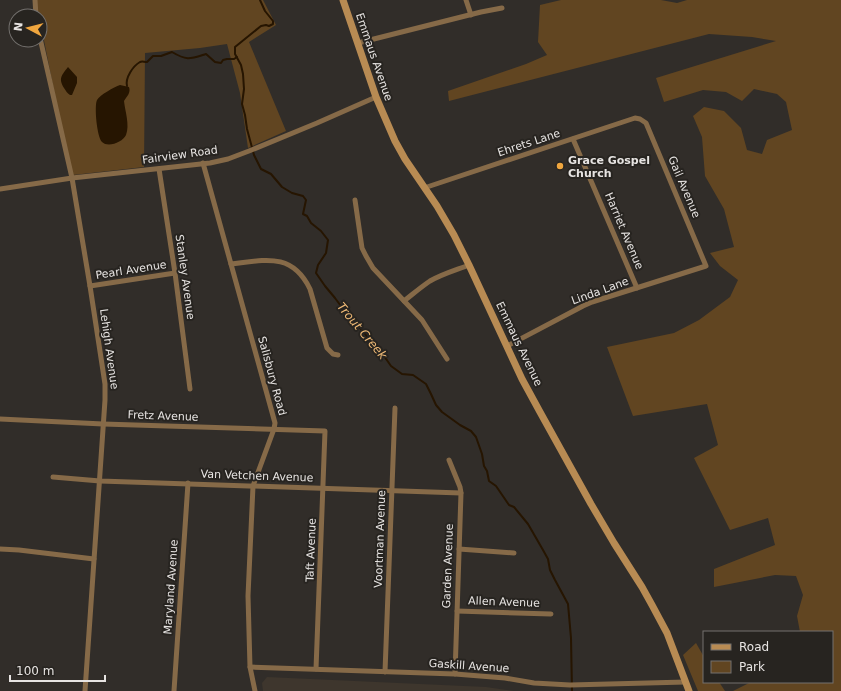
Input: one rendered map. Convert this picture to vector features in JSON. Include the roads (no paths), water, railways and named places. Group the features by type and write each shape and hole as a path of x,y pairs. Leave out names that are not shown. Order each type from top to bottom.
{"main road":[{"name":"Emmaus Avenue","path":"343,0 376,97 404,159 437,206 454,235 522,379 577,479 642,587 667,633 689,691"}],"street":[{"path":"466,0 471,15"},
{"path":"358,43 502,8"},
{"name":"Lehigh Avenue","path":"42,48 72,178 105,384 104,424 86,691"},
{"name":"Fairview Road","path":"0,189 72,178 202,164 228,159 376,97"},
{"name":"Ehrets Lane","path":"424,188 634,118 640,119"},
{"name":"Gail Avenue","path":"640,119 646,123 706,266"},
{"name":"Harriet Avenue","path":"573,139 637,288"},
{"name":"Salisbury Road","path":"202,164 275,424 253,486 248,596 250,667 255,691"},
{"name":"Stanley Avenue","path":"159,169 175,273 190,389"},
{"path":"355,200 362,248 366,256 373,268 422,320 447,359"},
{"path":"231,264 272,260 282,262 296,270 310,289 326,348 333,354 338,355"},
{"path":"404,301 422,286 442,275 469,264"},
{"name":"Linda Lane","path":"507,346 583,306 706,266"},
{"name":"Pearl Avenue","path":"90,286 175,273"},
{"name":"Voortman Avenue","path":"385,672 395,408"},
{"name":"Fretz Avenue","path":"0,419 325,431"},
{"name":"Taft Avenue","path":"316,669 325,431"},
{"name":"Garden Avenue","path":"449,460 461,493 455,674"},
{"name":"Van Vetchen Avenue","path":"53,478 100,481 461,493"},
{"name":"Maryland Avenue","path":"174,691 188,484"},
{"path":"0,549 94,559"},
{"path":"459,549 514,553"},
{"name":"Allen Avenue","path":"457,610 551,614"},
{"name":"Gaskill Avenue","path":"250,667 455,674 505,678 534,683 573,685 686,682"}],"waterway":[{"name":"Trout Creek","path":"260,0 265,11 273,21 273,24 269,26 261,26 235,47 235,54 241,65 243,74 244,89 242,104 254,155 261,169 271,174 282,187 292,193 303,196 306,200 303,214 307,216 311,223 321,231 328,240 326,253 318,265 316,273 325,286 349,317 362,330 391,366 402,374 413,375 426,384 436,405 442,412 471,431 476,437 489,481 496,486 509,505 514,507 528,524 548,559 550,570 568,604 571,638 572,691"},
{"path":"127,86 128,76 135,66 141,62 147,62 153,56 161,56 172,52 181,57 189,58 206,54 215,62 221,63 223,60 234,59 237,57"}],"place":[{"name":"Grace Gospel Church","path":"560,166"}]}
